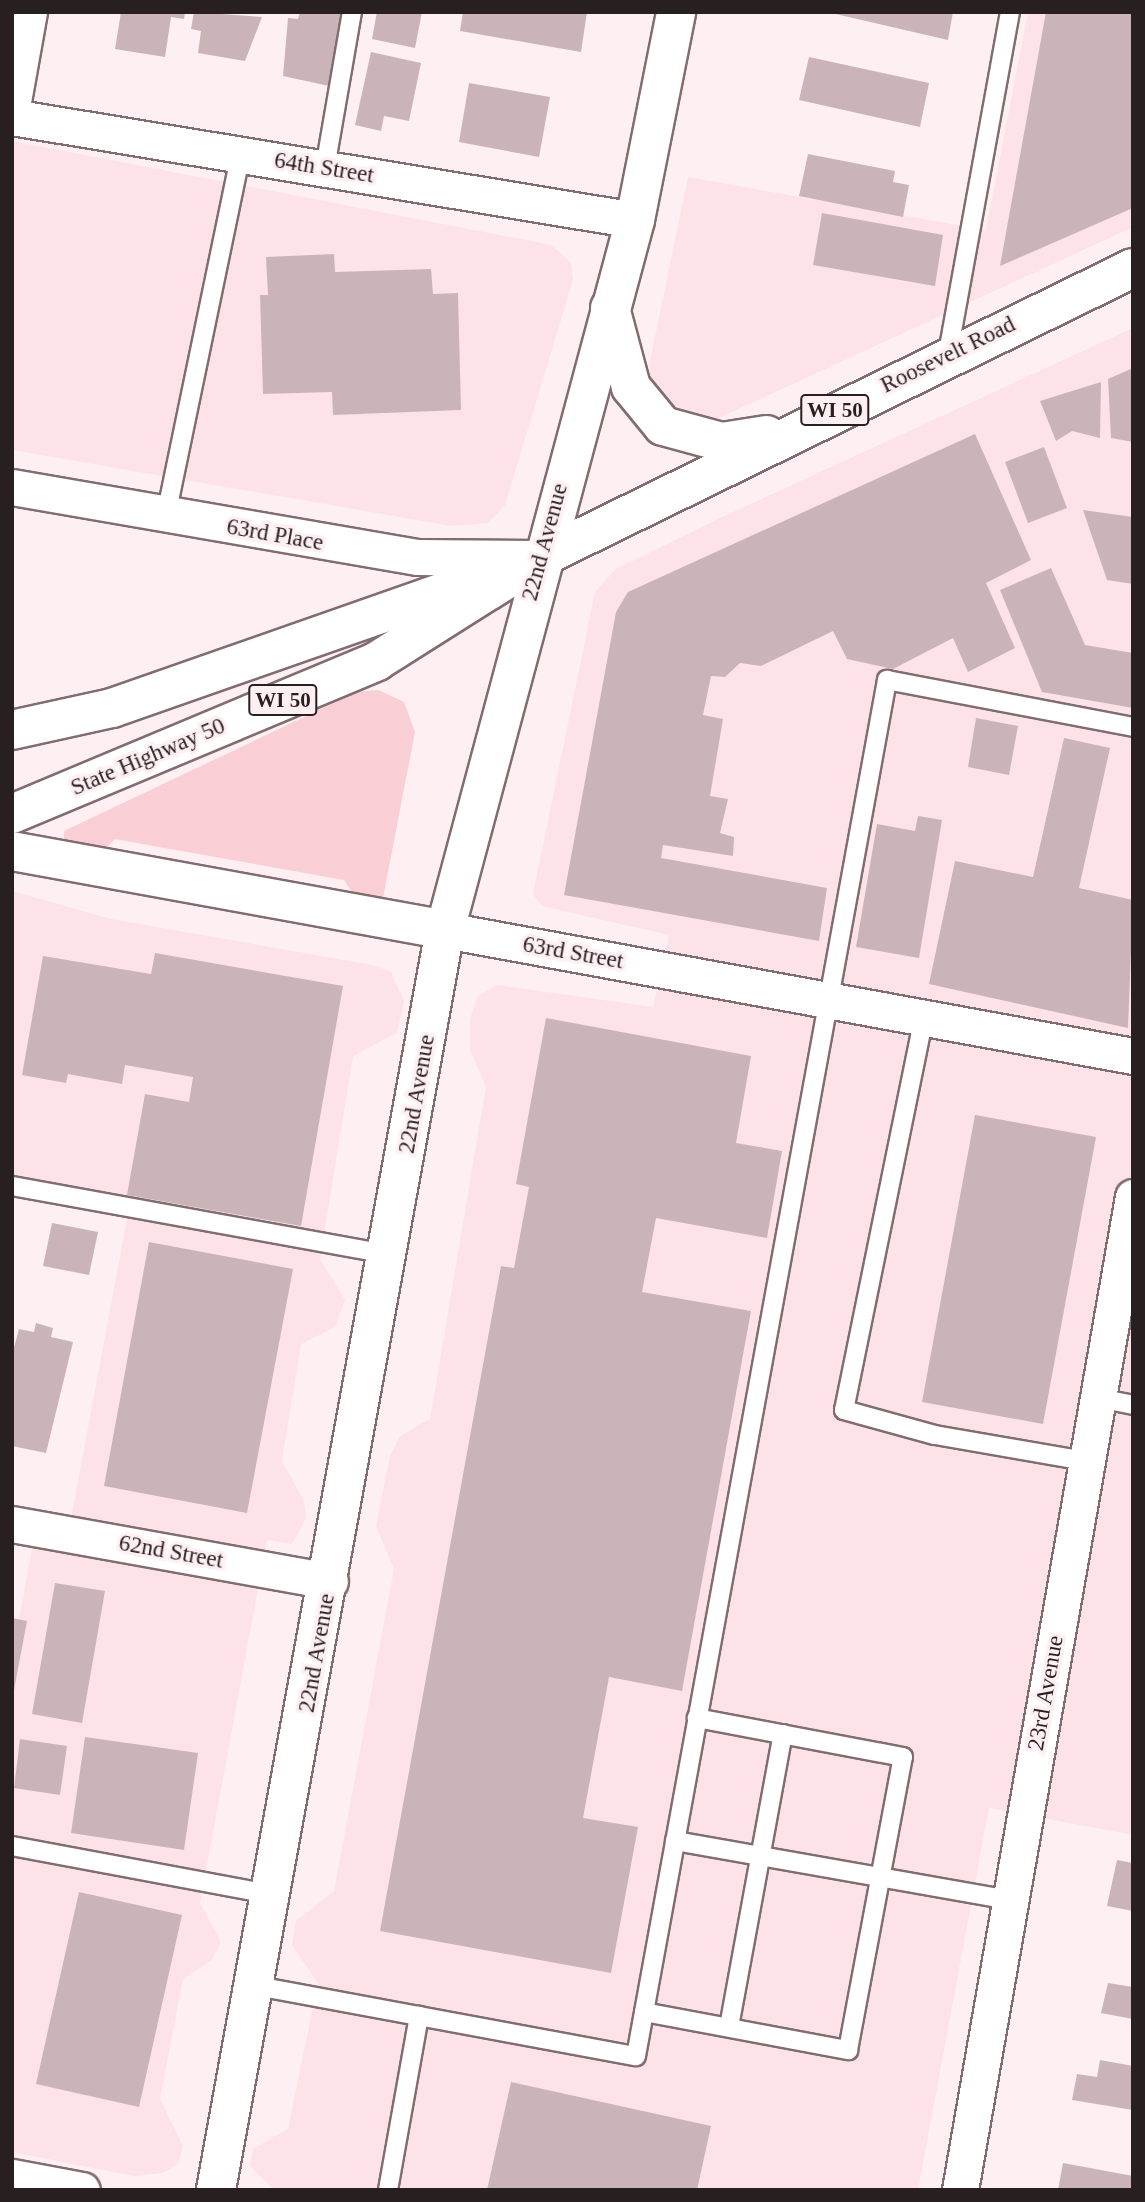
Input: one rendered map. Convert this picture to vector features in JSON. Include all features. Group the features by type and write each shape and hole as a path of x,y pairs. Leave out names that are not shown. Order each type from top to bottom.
{"street":[{"path":"12,107 29,12"},
{"name":"22nd Avenue","path":"216,2190 275,1895 390,1255 445,930 540,558 635,220 676,12"},
{"name":"64th Street","path":"12,117 635,220"},
{"name":"Roosevelt Road","path":"540,558 948,353 1133,268"},
{"path":"610,308 631,387 663,426 722,442 792,431"},
{"name":"63rd Place","path":"12,486 417,557 540,558"},
{"name":"WI 50","path":"12,730 112,708 540,558"},
{"name":"State Highway 50","path":"12,814 377,661 540,558"},
{"name":"63rd Street","path":"12,851 1133,1056"},
{"name":"23rd Avenue","path":"960,2190 1133,1196"},
{"name":"62nd Street","path":"12,1524 330,1581"},
{"path":"12,2176 82,2190"}],"lane":[{"path":"324,168 352,12"},
{"path":"948,353 1010,12"},
{"path":"166,515 241,154"},
{"path":"257,1986 636,2056 887,680 1133,727"},
{"path":"924,1017 844,1410 936,1435 1087,1461"},
{"path":"12,1186 390,1255"},
{"path":"1098,1398 1133,1405"},
{"path":"644,2012 848,2050 903,1756 697,1718"},
{"path":"729,2028 783,1734"},
{"path":"675,1841 880,1880 1010,1900"},
{"path":"12,1846 275,1895"},
{"path":"388,2190 419,2016"}],"shaded area":[{"path":"1028,12 1133,12 1133,227 717,419 675,413 651,382 649,366 688,177 986,230"},
{"path":"12,141 552,245 571,263 573,280 505,505 488,523 452,526 12,450"},
{"path":"1133,328 1133,1835 989,1808 918,2190 274,2190 250,2166 253,2149 288,2129 318,1983 292,1945 296,1921 334,1891 394,1569 376,1526 390,1456 400,1436 430,1419 486,1087 470,1050 470,1019 478,996 498,985 653,1007 669,935 542,906 533,894 595,592 616,569 716,520"},
{"path":"378,690 404,702 415,732 382,903 357,900 344,880 115,839 103,851 64,844 64,831 357,692"},
{"path":"12,891 111,919 372,965 391,972 404,1001 397,1033 353,1056 320,1259 345,1300 335,1327 301,1344 282,1461 304,1501 306,1518 292,1544 267,1540 200,1903 221,1942 212,1960 183,1979 160,2099 183,2146 178,2164 162,2173 134,2176 12,2152 12,1658 32,1548 65,1551 130,1203 12,1181"}],"building":[{"path":"121,12 185,12 184,19 171,17 165,57 115,49"},
{"path":"194,12 262,17 245,61 198,53 201,31 191,29"},
{"path":"300,12 346,12 329,86 283,76 288,18 298,19"},
{"path":"377,12 422,12 415,48 372,39"},
{"path":"463,12 587,12 581,52 460,31"},
{"path":"827,12 953,12 948,40"},
{"path":"1046,12 1133,12 1133,208 1000,266"},
{"path":"371,52 421,63 409,121 384,116 381,131 355,125"},
{"path":"809,57 929,83 920,127 799,100"},
{"path":"469,83 550,97 539,157 459,142"},
{"path":"808,154 895,171 893,182 909,185 903,217 799,196"},
{"path":"822,213 943,235 935,286 813,265"},
{"path":"334,254 335,272 431,269 433,294 458,293 461,410 333,415 332,392 263,394 260,295 268,295 266,257"},
{"path":"1133,368 1133,442 1111,438 1108,379"},
{"path":"1101,382 1100,438 1072,431 1056,441 1040,401"},
{"path":"975,434 1031,560 986,583 1015,648 968,672 953,638 893,669 847,659 833,631 761,666 740,663 725,677 711,676 703,715 723,719 710,796 728,799 720,833 734,837 733,856 663,845 661,858 827,888 819,941 564,895 616,612 628,592"},
{"path":"1044,447 1067,508 1028,523 1005,462"},
{"path":"1083,510 1133,517 1133,584 1107,580"},
{"path":"1051,568 1085,645 1133,653 1133,708 1042,692 1000,590"},
{"path":"976,718 1018,726 1009,775 968,767"},
{"path":"1064,738 1110,748 1079,888 1133,900 1128,1028 929,984 955,861 1033,877"},
{"path":"918,816 942,820 919,958 856,947 877,824 915,831"},
{"path":"155,953 343,986 301,1226 127,1195 145,1094 189,1102 193,1077 125,1065 122,1084 68,1074 66,1083 22,1075 43,956 151,974"},
{"path":"546,1018 751,1056 736,1143 782,1151 767,1238 656,1218 642,1292 751,1311 682,1691 609,1677 583,1818 638,1827 611,1973 380,1931 501,1266 514,1268 529,1187 516,1184"},
{"path":"975,1115 1096,1137 1043,1424 922,1402"},
{"path":"52,1223 98,1232 89,1275 43,1266"},
{"path":"149,1242 293,1269 247,1513 104,1486"},
{"path":"36,1323 53,1328 51,1337 73,1342 46,1453 12,1446 12,1355 19,1329 34,1332"},
{"path":"55,1583 105,1591 82,1723 32,1714"},
{"path":"12,1618 27,1621 14,1690 12,1690"},
{"path":"85,1737 198,1753 184,1850 71,1833"},
{"path":"20,1739 67,1746 60,1795 14,1788"},
{"path":"1117,1860 1133,1863 1133,1911 1107,1906"},
{"path":"79,1892 182,1915 139,2107 36,2084"},
{"path":"1108,1983 1133,1987 1133,2019 1101,2013"},
{"path":"1100,2060 1133,2066 1133,2110 1072,2100 1077,2074 1097,2077"},
{"path":"511,2082 711,2126 697,2190 487,2190"},
{"path":"1063,2163 1133,2176 1133,2190 1058,2190"}]}
